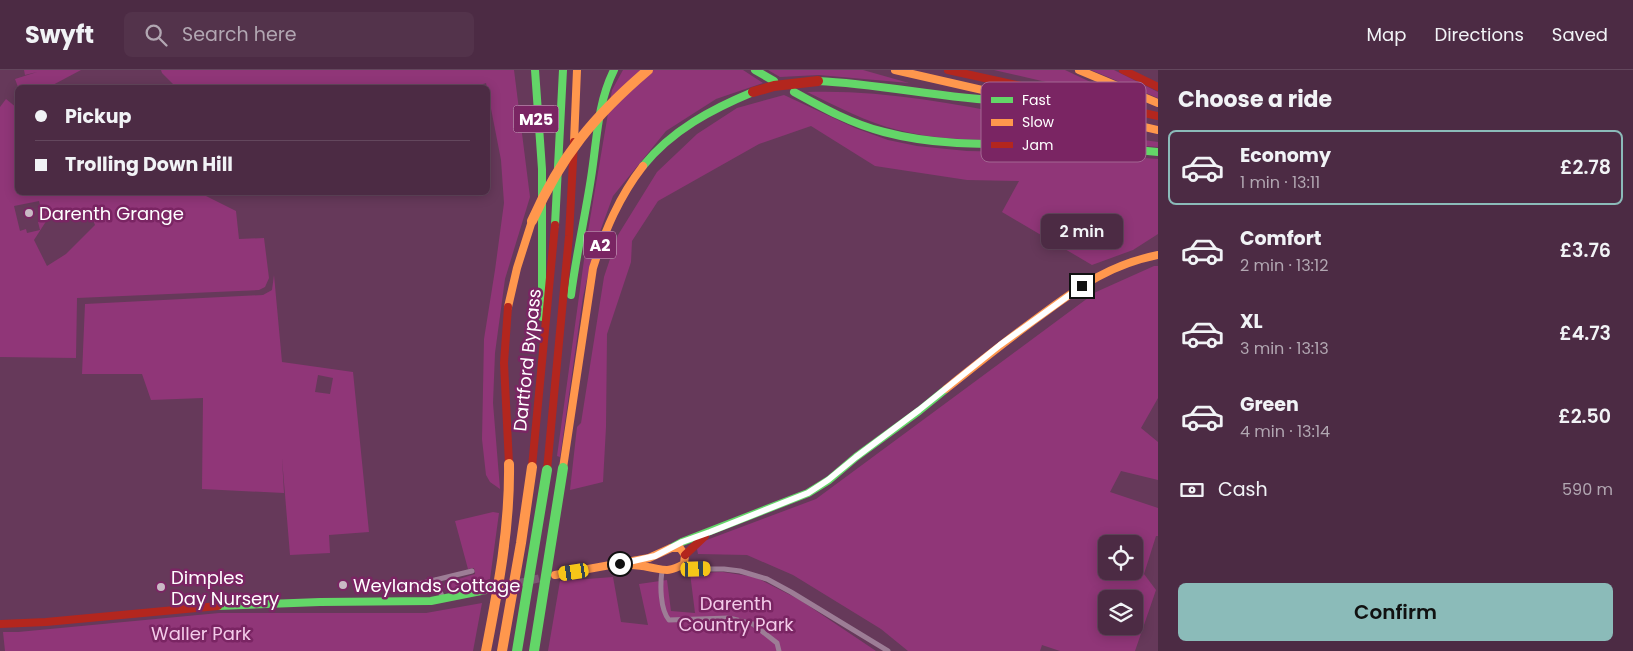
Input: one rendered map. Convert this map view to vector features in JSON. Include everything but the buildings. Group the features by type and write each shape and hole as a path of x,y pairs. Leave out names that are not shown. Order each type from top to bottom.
{"main road":[{"name":"M25","path":"530,70 542,169"},
{"path":"535,70 542,169 541,386"},
{"name":"Dartford Bypass","path":"502,651 521,543 541,386 555,237 563,70"},
{"name":"Dartford Bypass","path":"517,651 547,470 556,389 569,243 577,70"},
{"path":"556,389 591,177 598,122 605,87 614,70"},
{"path":"486,651 508,527 510,483 504,380 505,331 515,276 532,221 549,185 578,139 605,108 648,70"},
{"path":"755,70 774,81"},
{"path":"895,70 981,90"},
{"path":"948,70 1003,82"},
{"path":"1079,70 1106,82"},
{"path":"1122,70 1158,88"},
{"name":"A2","path":"534,651 548,570 593,268 613,210 636,173 677,132 718,106 774,86 818,81 874,85 981,100"},
{"path":"794,92 854,122 883,132 919,140 981,145"},
{"path":"1146,98 1158,103"},
{"path":"555,575 655,556 682,542 799,498 828,480 919,410 987,354 1070,294 1116,267 1134,260 1158,255"},
{"path":"620,564 660,570 676,568 685,560 697,542 710,532"},
{"path":"671,548 680,548 685,560"},
{"path":"655,556 655,565 660,570"},
{"path":"0,624 46,622 196,607 320,602 414,602 443,599 491,588"}],"street":[{"path":"685,560 696,569 724,568 771,581 888,651"},
{"path":"660,570 665,614 669,620 729,618 753,624 777,643 779,651"},
{"path":"398,589 472,571"},
{"path":"436,580 443,599"}],"green space":[{"path":"24,70 81,70 53,85 17,85 15,79 37,72 25,75"},
{"path":"161,70 514,70 530,197 505,279 495,353 493,403 500,489 490,482 486,475 482,439 484,339 504,203 501,160 490,104 490,85 486,85 486,83 480,85 174,85"},
{"path":"623,70 743,70 763,83 716,99 666,131 613,196 594,248 583,297 560,457 557,456 588,231 612,90"},
{"path":"768,70 863,70 909,83 819,75 780,77"},
{"path":"994,70 1065,70 1090,82 1046,82"},
{"path":"1091,70 1114,70 1138,82 1120,82"},
{"path":"1146,86 1158,92 1158,98 1146,93"},
{"path":"807,92 852,92 896,96 981,110 981,140 916,134 874,123"},
{"path":"784,95 855,128 888,140 917,146 981,151 981,162 1146,162 1146,158 1158,159 1158,234 1133,250 1092,265 1002,212 1019,181 967,180 875,166 811,126 759,144 658,201 632,241 631,262 607,334 606,427 603,482 570,490 577,427 581,423 604,277 618,235 657,172 697,134 737,108"},
{"path":"6,99 15,106 15,195 204,195 236,211 239,239 264,238 269,278 265,287 259,290 77,298 76,358 0,357 0,107","holes":["39,201 44,220 38,222 40,230 27,233 26,229 20,231 14,206","66,208 67,220 91,215 95,225 66,254 47,266 34,240 52,212"]},
{"path":"1146,140 1158,142 1158,147 1146,146"},
{"path":"1154,266 1158,266 1158,398 1141,428 1158,442 1158,480 1121,471 1110,492 1158,508 1158,536 1156,536 1144,574 1156,590 1143,628 1143,590 1098,590 1098,635 1141,635 1135,651 1060,651 1042,645 1040,651 908,651 881,629 793,575 747,555 698,554 696,544 816,499 1096,292"},
{"path":"274,275 282,362 353,372 369,532 329,535 330,553 290,555 282,458 284,493 202,489 203,398 151,400 142,374 82,374 85,304 263,295 272,290","holes":["318,375 333,378 330,394 315,392"]},
{"path":"493,512 499,513 490,579 450,592 446,591 444,586 449,582 475,574 474,568 468,569 455,521"},
{"name":"Darenth Country Park","path":"723,572 755,577 800,600 876,651 548,651 560,581 613,577 621,622 648,625 639,584 667,580 671,611 695,613 690,573"},
{"name":"Waller Park","path":"482,603 473,651 5,651 3,632 219,613 426,613"}],"tunnel":[{"path":"496,588 550,576"}],"traffic: fast":[{"path":"535,70 542,169 542,317"},
{"path":"555,225 563,70"},
{"path":"571,295 591,178 598,123 604,96 614,70"},
{"path":"755,70 774,81"},
{"path":"818,81 981,99"},
{"path":"643,166 654,153 680,131 708,113 753,92"},
{"path":"794,92 827,110 872,129 924,140 981,143"},
{"path":"1146,151 1158,152"},
{"path":"671,548 808,493 829,480 856,457 946,389"},
{"path":"534,651 563,468"},
{"path":"517,651 547,470"},
{"path":"218,606 320,602 431,601 491,589"}],"traffic: slow":[{"path":"574,142 577,70"},
{"path":"532,221 555,176 581,138 611,104 648,70"},
{"path":"895,70 981,90"},
{"path":"1079,70 1108,82"},
{"path":"1146,98 1158,103"},
{"path":"1146,127 1158,130"},
{"path":"563,468 593,268 602,240 614,214 643,166"},
{"path":"508,307 517,268 532,221"},
{"path":"946,389 1016,334 1095,278 1140,259 1158,255"},
{"path":"486,651 499,581 508,511 509,464"},
{"path":"502,651 532,467"},
{"path":"555,575 649,558 671,548 680,548 685,555 684,564 670,570 619,564"}],"traffic: jam":[{"path":"948,70 1003,82"},
{"path":"1123,70 1158,87"},
{"path":"753,92 774,86 818,81"},
{"path":"1146,113 1158,116"},
{"path":"547,470 569,236 574,142"},
{"path":"532,467 555,225"},
{"path":"508,307 504,363 509,464"},
{"path":"685,555 705,536"},
{"path":"0,624 46,622 218,606"}],"place":[{"name":"Darenth Grange","path":"29,213"},
{"name":"Weylands Cottage","path":"343,585"},
{"name":"Dimples Day Nursery","path":"161,587"}],"route":[{"path":"620,564 655,556 682,542 808,493 828,480 919,410 981,359 1082,286"}]}
